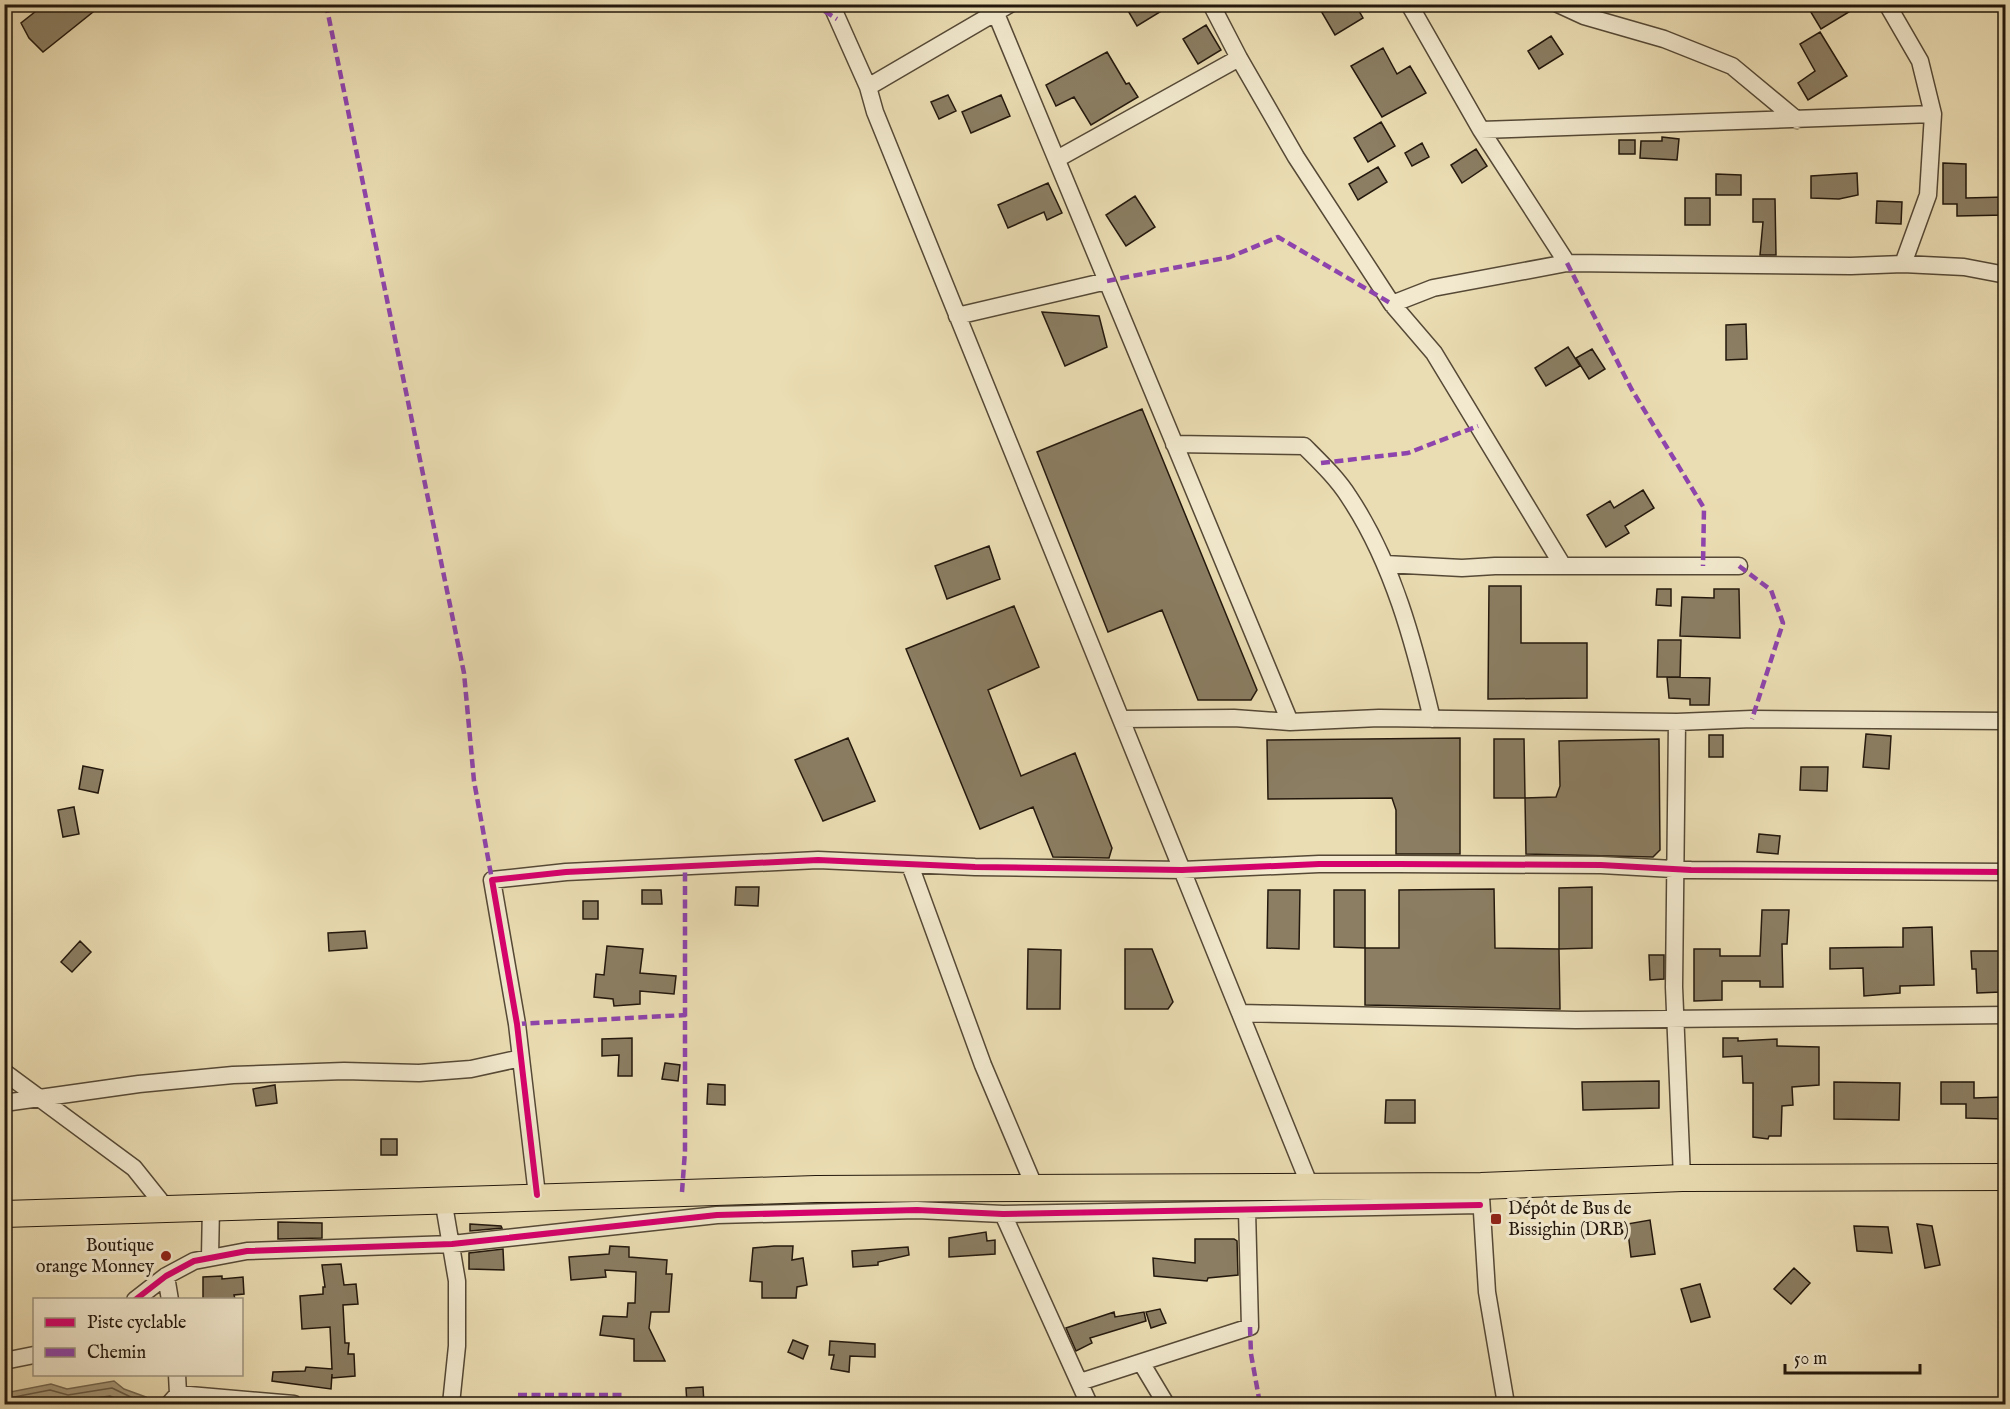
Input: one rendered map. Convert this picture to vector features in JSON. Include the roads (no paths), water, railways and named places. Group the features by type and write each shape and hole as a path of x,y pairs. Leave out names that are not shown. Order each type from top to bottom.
{"main road":[{"path":"4,1214 537,1195 816,1189 1310,1186 1488,1192 1682,1178 2006,1177"}],"street":[{"path":"831,4 868,87 875,112 957,316 1310,1186"},
{"path":"1212,4 1239,58 1296,158 1392,304 1434,353 1563,566"},
{"path":"1409,4 1481,130 1567,263"},
{"path":"1558,4 1584,16 1664,39 1732,66 1797,120"},
{"path":"1887,4 1920,61 1932,114 1928,195 1903,264"},
{"path":"868,87 999,7 1057,159 1290,722"},
{"path":"1057,159 1239,58"},
{"path":"1481,130 1932,114"},
{"path":"1392,304 1433,288 1567,263 1833,266 1903,264 1964,267 2006,274"},
{"path":"957,316 1107,281"},
{"path":"1174,444 1304,446 1334,476 1350,498 1385,564 1418,660 1432,719"},
{"path":"1385,564 1462,568 1739,566"},
{"path":"1121,719 1234,718 1290,722 1432,719 1677,722 1752,719 2006,721"},
{"path":"1677,722 1673,868 1675,1018 1682,1178"},
{"path":"537,1195 521,1058 492,880 566,872 819,860 910,865 1182,870 1319,864 2006,872"},
{"path":"910,865 983,1065 1035,1188"},
{"path":"1240,1013 1576,1020 2006,1015"},
{"path":"4,1103 138,1084 233,1075 344,1071 419,1073 471,1069 521,1058"},
{"path":"4,1072 134,1168 166,1208"},
{"path":"136,1298 166,1276 194,1261 247,1251 452,1244 717,1215 916,1210 1003,1214 1247,1210 1488,1192 1488,1292 1506,1404"},
{"path":"443,1199 458,1281 458,1327 451,1404"},
{"path":"210,1257 211,1206"},
{"path":"1080,1382 1142,1364 1250,1327 1247,1210"},
{"path":"1003,1214 1089,1404"},
{"path":"166,1276 170,1298"},
{"path":"4,1361 33,1355"},
{"path":"1142,1364 1166,1404"},
{"path":"177,1376 173,1399 294,1404"}],"water":[{"path":"114,1381 124,1389 146,1397 144,1404 5,1404 5,1393 51,1384 67,1389"}],"place":[{"name":"Dépôt de Bus de Bissighin (DRB)","path":"1496,1219"},
{"name":"Boutique orange Monney","path":"166,1256"}]}
